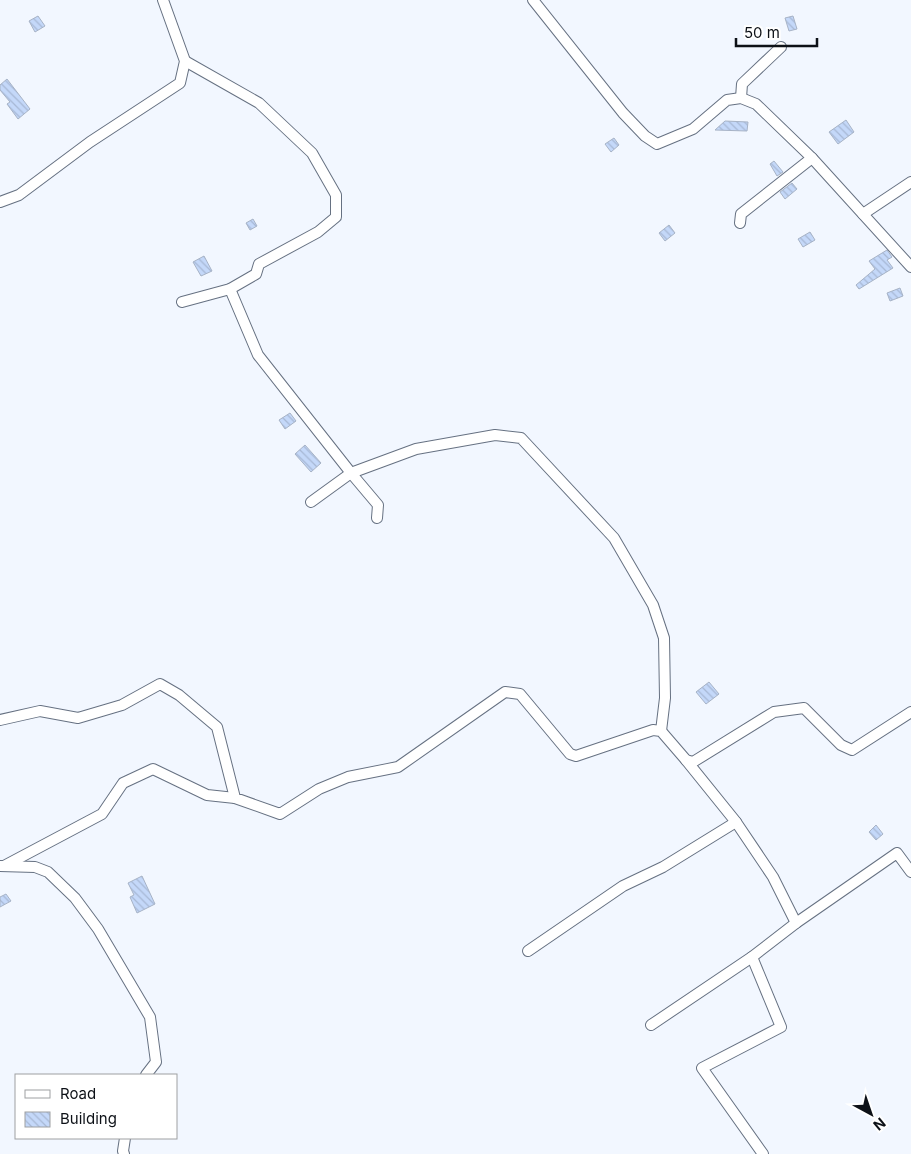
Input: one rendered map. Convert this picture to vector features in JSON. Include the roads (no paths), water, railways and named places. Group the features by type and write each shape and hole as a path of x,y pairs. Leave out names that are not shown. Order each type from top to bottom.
{"street":[{"path":"0,202 19,194 90,142 180,83 185,61 163,0"},
{"path":"533,0 623,113 645,136 657,144 693,129 727,100 741,98 756,104 812,158 911,267"},
{"path":"741,98 742,84 781,47"},
{"path":"182,302 230,289 256,274 259,264 318,232 336,217 336,195 312,153 259,102 185,61"},
{"path":"740,223 741,214 812,158"},
{"path":"863,214 911,182"},
{"path":"230,289 258,355 351,473 378,504 377,518"},
{"path":"311,502 351,473 416,449 495,435 521,438 614,538 653,605 664,638 665,698 660,731"},
{"path":"0,720 40,710 78,718 122,705 160,684 178,695 217,727 235,798"},
{"path":"2,866 102,814 122,783 153,769 207,794 235,798 280,814 319,789 348,776 398,767 505,692 520,694 570,754 576,756 653,730 660,731 736,822 773,877 796,923"},
{"path":"686,760 693,762 774,712 804,708 841,745 852,750 911,712"},
{"path":"528,951 622,886 663,867 736,822"},
{"path":"651,1025 752,957 796,923 897,854 911,872"},
{"path":"2,866 35,867 48,872 75,898 98,929 150,1017 156,1062 147,1074"},
{"path":"752,957 781,1027 702,1068 762,1154"},
{"path":"124,1154 125,1139"}]}
